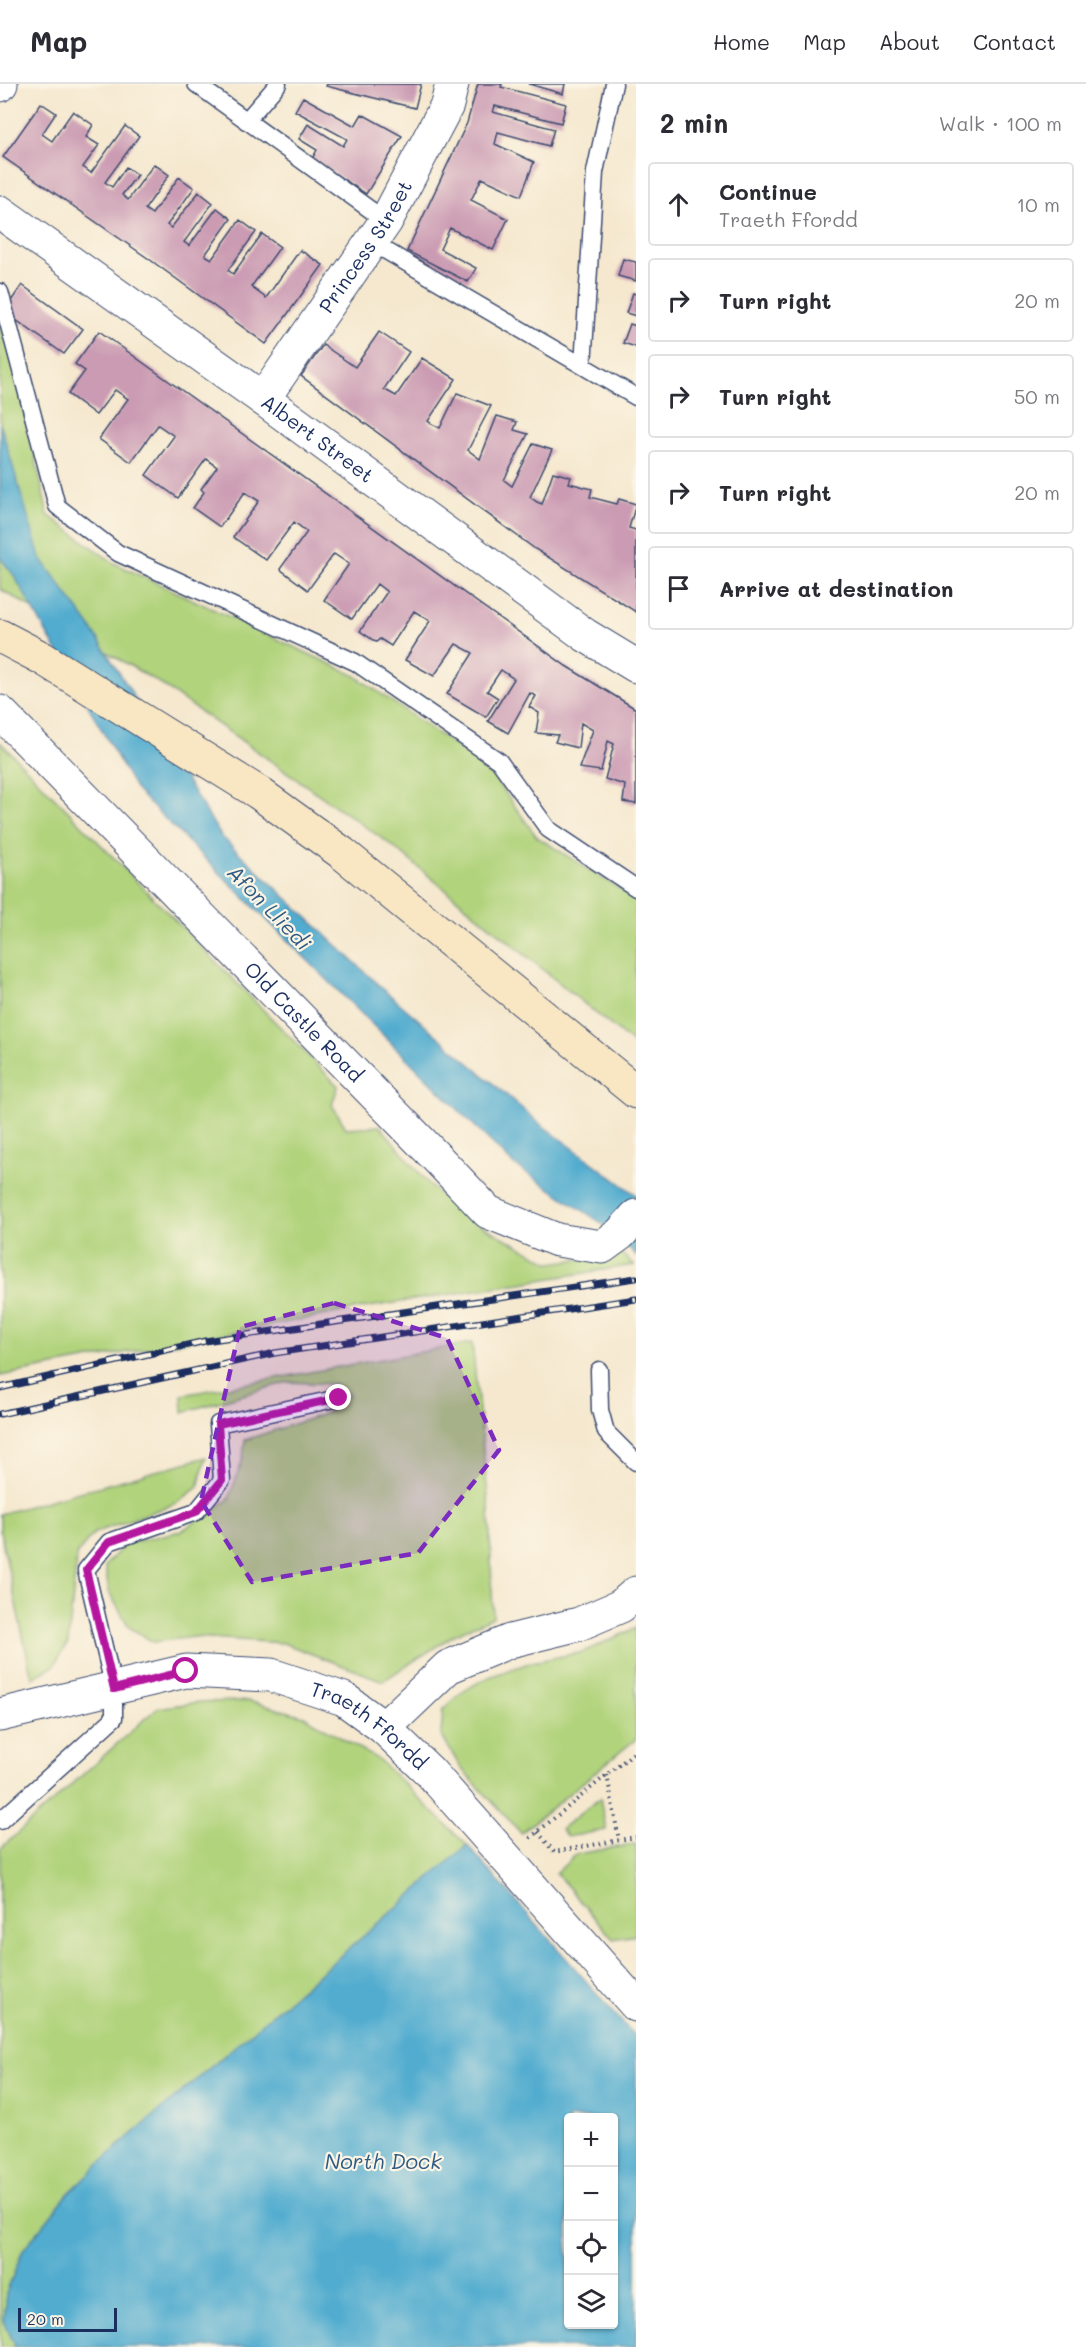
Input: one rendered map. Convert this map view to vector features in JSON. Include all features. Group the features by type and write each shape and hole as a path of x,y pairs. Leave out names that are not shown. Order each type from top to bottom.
{"main road":[{"path":"0,636 42,658 259,793 342,853 636,1092"}],"street":[{"name":"Princess Street","path":"263,399 378,231 447,105 452,84"},
{"name":"Albert Street","path":"0,212 263,399 585,635 636,666"},
{"name":"Old Castle Road","path":"0,712 488,1212 557,1240 602,1247 628,1225"},
{"path":"384,1728 448,1667 510,1641 579,1624 621,1606 636,1593"},
{"name":"Traeth Ffordd","path":"0,1715 186,1671 271,1675 344,1699 384,1728 430,1772 636,2004"}],"lane":[{"path":"195,84 246,121 378,231 584,366 636,397"},
{"path":"246,121 278,84"},
{"path":"584,366 595,172 614,84"},
{"path":"0,292 57,506 118,553 356,662 499,761 549,830 636,888"},
{"path":"599,1370 600,1410 606,1432 636,1462"},
{"path":"0,1821 114,1718 114,1689 86,1570 109,1542 196,1512 222,1480 218,1424 339,1398"}],"path":[{"path":"507,1858 636,1751"},
{"path":"607,1774 619,1840"},
{"path":"538,1832 554,1852 636,1836"}],"highlighted area":[{"path":"334,1303 447,1338 499,1450 418,1553 252,1582 201,1501 240,1327"}],"green space":[{"path":"0,298 48,515 114,563 354,675 487,768 537,837 636,899 636,1046 390,844 156,681 0,589"},
{"path":"0,742 338,1086 332,1105 346,1128 380,1126 433,1189 479,1224 550,1263 622,1254 634,1265 369,1307 0,1376"},
{"path":"472,1343 489,1507 493,1617 454,1635 383,1681 283,1643 194,1637 153,1642 129,1627 109,1592 105,1566 125,1544 181,1531 229,1499 243,1458 245,1440 327,1413 349,1395 335,1384 288,1382 183,1412 182,1395"},
{"path":"206,1457 198,1487 177,1503 94,1533 77,1554 68,1643 53,1667 32,1678 0,1531 0,1514"},
{"path":"636,1628 636,1739 521,1833 461,1768 441,1735 443,1710 464,1690 489,1677 532,1662 583,1652"},
{"path":"248,1701 304,1716 379,1760 467,1845 113,2151 68,2194 23,2250 6,2294 3,2320 16,2347 0,2347 0,1849 157,1708 200,1702"},
{"path":"600,1798 606,1830 567,1837 561,1829"},
{"path":"636,1844 636,1935 613,1939 556,1873 577,1854"}],"water":[{"name":"Afon Lliedi","path":"0,423 40,557 90,626 221,836 384,990 539,1123 636,1195 636,1255 606,1226 513,1164 136,790 13,574 0,558"},
{"name":"North Dock","path":"467,1845 636,2038 636,2347 16,2347 3,2320 6,2294 23,2250 68,2194 113,2151"}],"building":[{"path":"327,84 421,84 415,108 326,86"},
{"path":"478,84 502,84 501,87 566,104 561,123 495,106 493,112 554,129 549,146 498,132 495,144 534,162 521,196 482,178 471,200 508,219 493,250 450,228 440,249 476,268 468,282 407,251 467,123"},
{"path":"529,84 565,84 563,94"},
{"path":"303,97 355,126 362,114 402,136 366,194 312,159 317,150 299,139 308,124 343,146 347,139 295,111"},
{"path":"41,103 56,113 42,134 52,141 73,111 93,125 86,137 99,145 83,167 91,173 125,126 139,136 105,182 112,187 126,167 137,175 122,195 128,200 154,164 169,175 145,209 152,214 179,177 194,188 167,225 171,228 199,192 213,203 184,242 189,246 217,208 231,219 205,255 212,259 240,220 256,232 228,270 233,274 262,234 280,247 251,287 266,298 300,250 323,265 266,344 3,157"},
{"path":"623,259 636,262 636,281 618,276"},
{"path":"22,285 83,329 64,354 9,315 9,304"},
{"path":"633,293 636,294 636,316 626,313"},
{"path":"630,324 636,326 636,347 623,343"},
{"path":"99,331 566,666 636,709 636,804 623,802 625,785 605,779 614,744 608,741 601,771 579,768 593,730 581,723 578,748 555,742 558,735 536,733 539,713 529,707 536,696 530,693 508,733 488,721 514,679 501,670 487,691 498,698 486,717 447,694 473,653 456,644 434,676 405,660 430,621 424,617 414,611 391,646 380,639 376,642 360,631 387,592 377,584 352,619 324,600 349,564 334,554 308,590 280,569 307,532 294,522 266,560 233,537 259,501 245,492 220,527 193,508 204,492 201,489 217,467 206,459 178,498 146,475 174,436 158,425 131,462 99,439 128,399 115,390 96,415 68,394 85,371 75,364"},
{"path":"379,332 409,352 384,389 387,391 396,396 422,358 456,379 428,421 432,424 440,428 457,393 491,406 468,450 480,459 497,416 517,422 514,430 528,434 504,480 512,486 533,444 552,450 530,497 537,502 542,504 553,472 571,477 569,483 592,489 590,497 617,504 619,499 636,504 629,528 636,530 636,612 535,549 301,376 323,345 355,367"}],"railway":[{"path":"0,1388 205,1341 636,1278"},
{"path":"0,1414 275,1353 636,1299"}],"route":[{"path":"186,1671 114,1689 86,1570 109,1542 196,1512 222,1480 218,1424 339,1398"}]}
